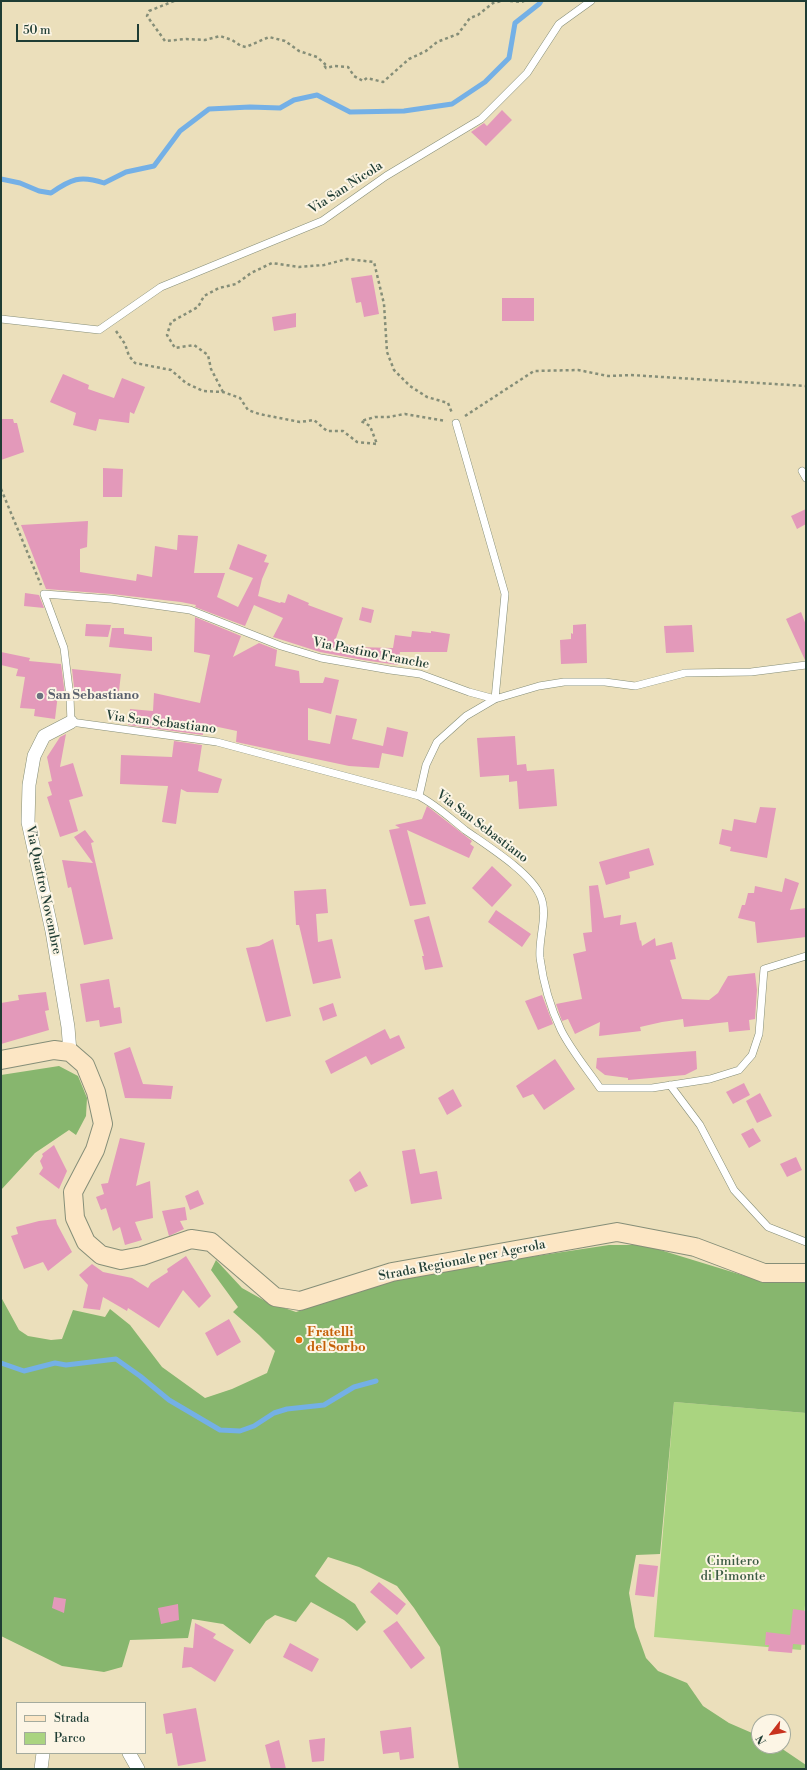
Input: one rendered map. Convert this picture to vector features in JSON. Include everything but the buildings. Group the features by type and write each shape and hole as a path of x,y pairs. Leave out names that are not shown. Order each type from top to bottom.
{"main road":[{"path":"1,1060 54,1050 70,1052"},
{"name":"Strada Regionale per Agerola","path":"70,1052 85,1065 96,1092 102,1124 95,1150 73,1192 75,1218 80,1230 86,1242 101,1255 120,1260 142,1256 191,1239 211,1242 275,1297 300,1301 392,1272 617,1232 695,1247 764,1273 806,1273"}],"street":[{"name":"Via Quattro Novembre","path":"70,1052 68,1027 52,931 28,822 29,785 34,756 44,736 71,722"},
{"path":"41,1769 43,1754"},
{"path":"130,1754 138,1769"}],"lane":[{"name":"Via San Nicola","path":"1,319 99,330 161,287 322,221 386,176 481,119 527,73 559,24 591,1"},
{"path":"456,423 505,594 496,699"},
{"path":"44,594 64,648 70,697 71,722"},
{"name":"Via Pastino Franche","path":"44,594 111,599 190,610 281,646 321,658 420,674 469,692 496,699"},
{"path":"419,796 426,765 437,742 466,716 496,699 539,686 564,682 605,682 635,686 685,672 751,672 806,665"},
{"name":"Via San Sebastiano","path":"71,722 217,742 419,796 431,802 508,860 524,874 540,894 544,906 540,957 553,1009 561,1031 600,1088 652,1088 670,1086"},
{"path":"806,956 764,969 759,1034 752,1055 739,1070 710,1079 670,1086 700,1125 734,1190 768,1227 806,1242"}],"path":[{"path":"174,1 149,11 147,16 165,41 186,39 205,40 220,36 246,47 269,37 285,41 299,51 317,57 325,64 323,64 326,68 334,66 348,67 354,76 363,81 367,78 383,82 409,59 426,51 437,42 458,34 470,18 478,15 493,4 502,1"},
{"path":"510,1 524,1"},
{"path":"223,392 211,369 208,355 194,345 175,348 167,335 170,322 198,307 204,296 219,288 236,284 251,273 272,263 299,267 324,265 347,259 374,262 384,304 387,352 394,370 410,386 427,397 448,403 456,423"},
{"path":"112,321 114,330 126,344 129,356 135,363 171,370 186,383 204,390 223,392 240,398 248,410 259,414 300,422 314,420 327,431 344,431 357,442 377,444 370,426 361,421 375,417 388,418 405,414 456,423 534,371 578,370 608,376 631,375 806,386"},
{"path":"1,489 44,594"}],"green space":[{"path":"59,1066 78,1076 87,1098 86,1116 76,1135 69,1130 35,1153 1,1190 1,1075"},
{"path":"609,1245 644,1245 755,1279 806,1281 806,1413 674,1402 660,1554 636,1555 629,1593 635,1627 646,1658 658,1671 687,1683 703,1706 729,1723 751,1733 751,1754 790,1754 806,1765 806,1769 459,1769 440,1647 414,1608 397,1586 359,1567 328,1557 315,1576 320,1581 355,1604 366,1622 357,1631 344,1620 311,1602 296,1622 275,1615 266,1621 250,1644 223,1624 192,1619 188,1638 130,1640 122,1667 104,1672 62,1666 1,1636 1,1297 19,1330 28,1336 51,1340 62,1339 73,1310 105,1317 110,1309 130,1325 162,1367 205,1398 232,1389 267,1373 275,1351 233,1312 238,1307 211,1270 216,1260 242,1288 267,1302 296,1312 391,1278"},
{"name":"Cimitero di Pimonte","path":"674,1402 806,1413 806,1594 801,1650 654,1637"}],"waterway":[{"path":"1,179 20,183 39,191 51,193 64,184 76,180 88,179 104,183 126,172 154,166 180,131 209,109 250,107 280,108 294,100 317,95 350,112 404,111 452,104 485,82 509,58 515,23 541,1"},
{"path":"1,1363 24,1371 55,1363 66,1365 116,1359 140,1376 169,1400 220,1430 240,1431 254,1426 274,1413 287,1409 324,1405 354,1387 376,1381"}],"place":[{"name":"San Sebastiano","path":"40,696"},
{"name":"Fratelli del Sorbo","path":"299,1340"}]}
